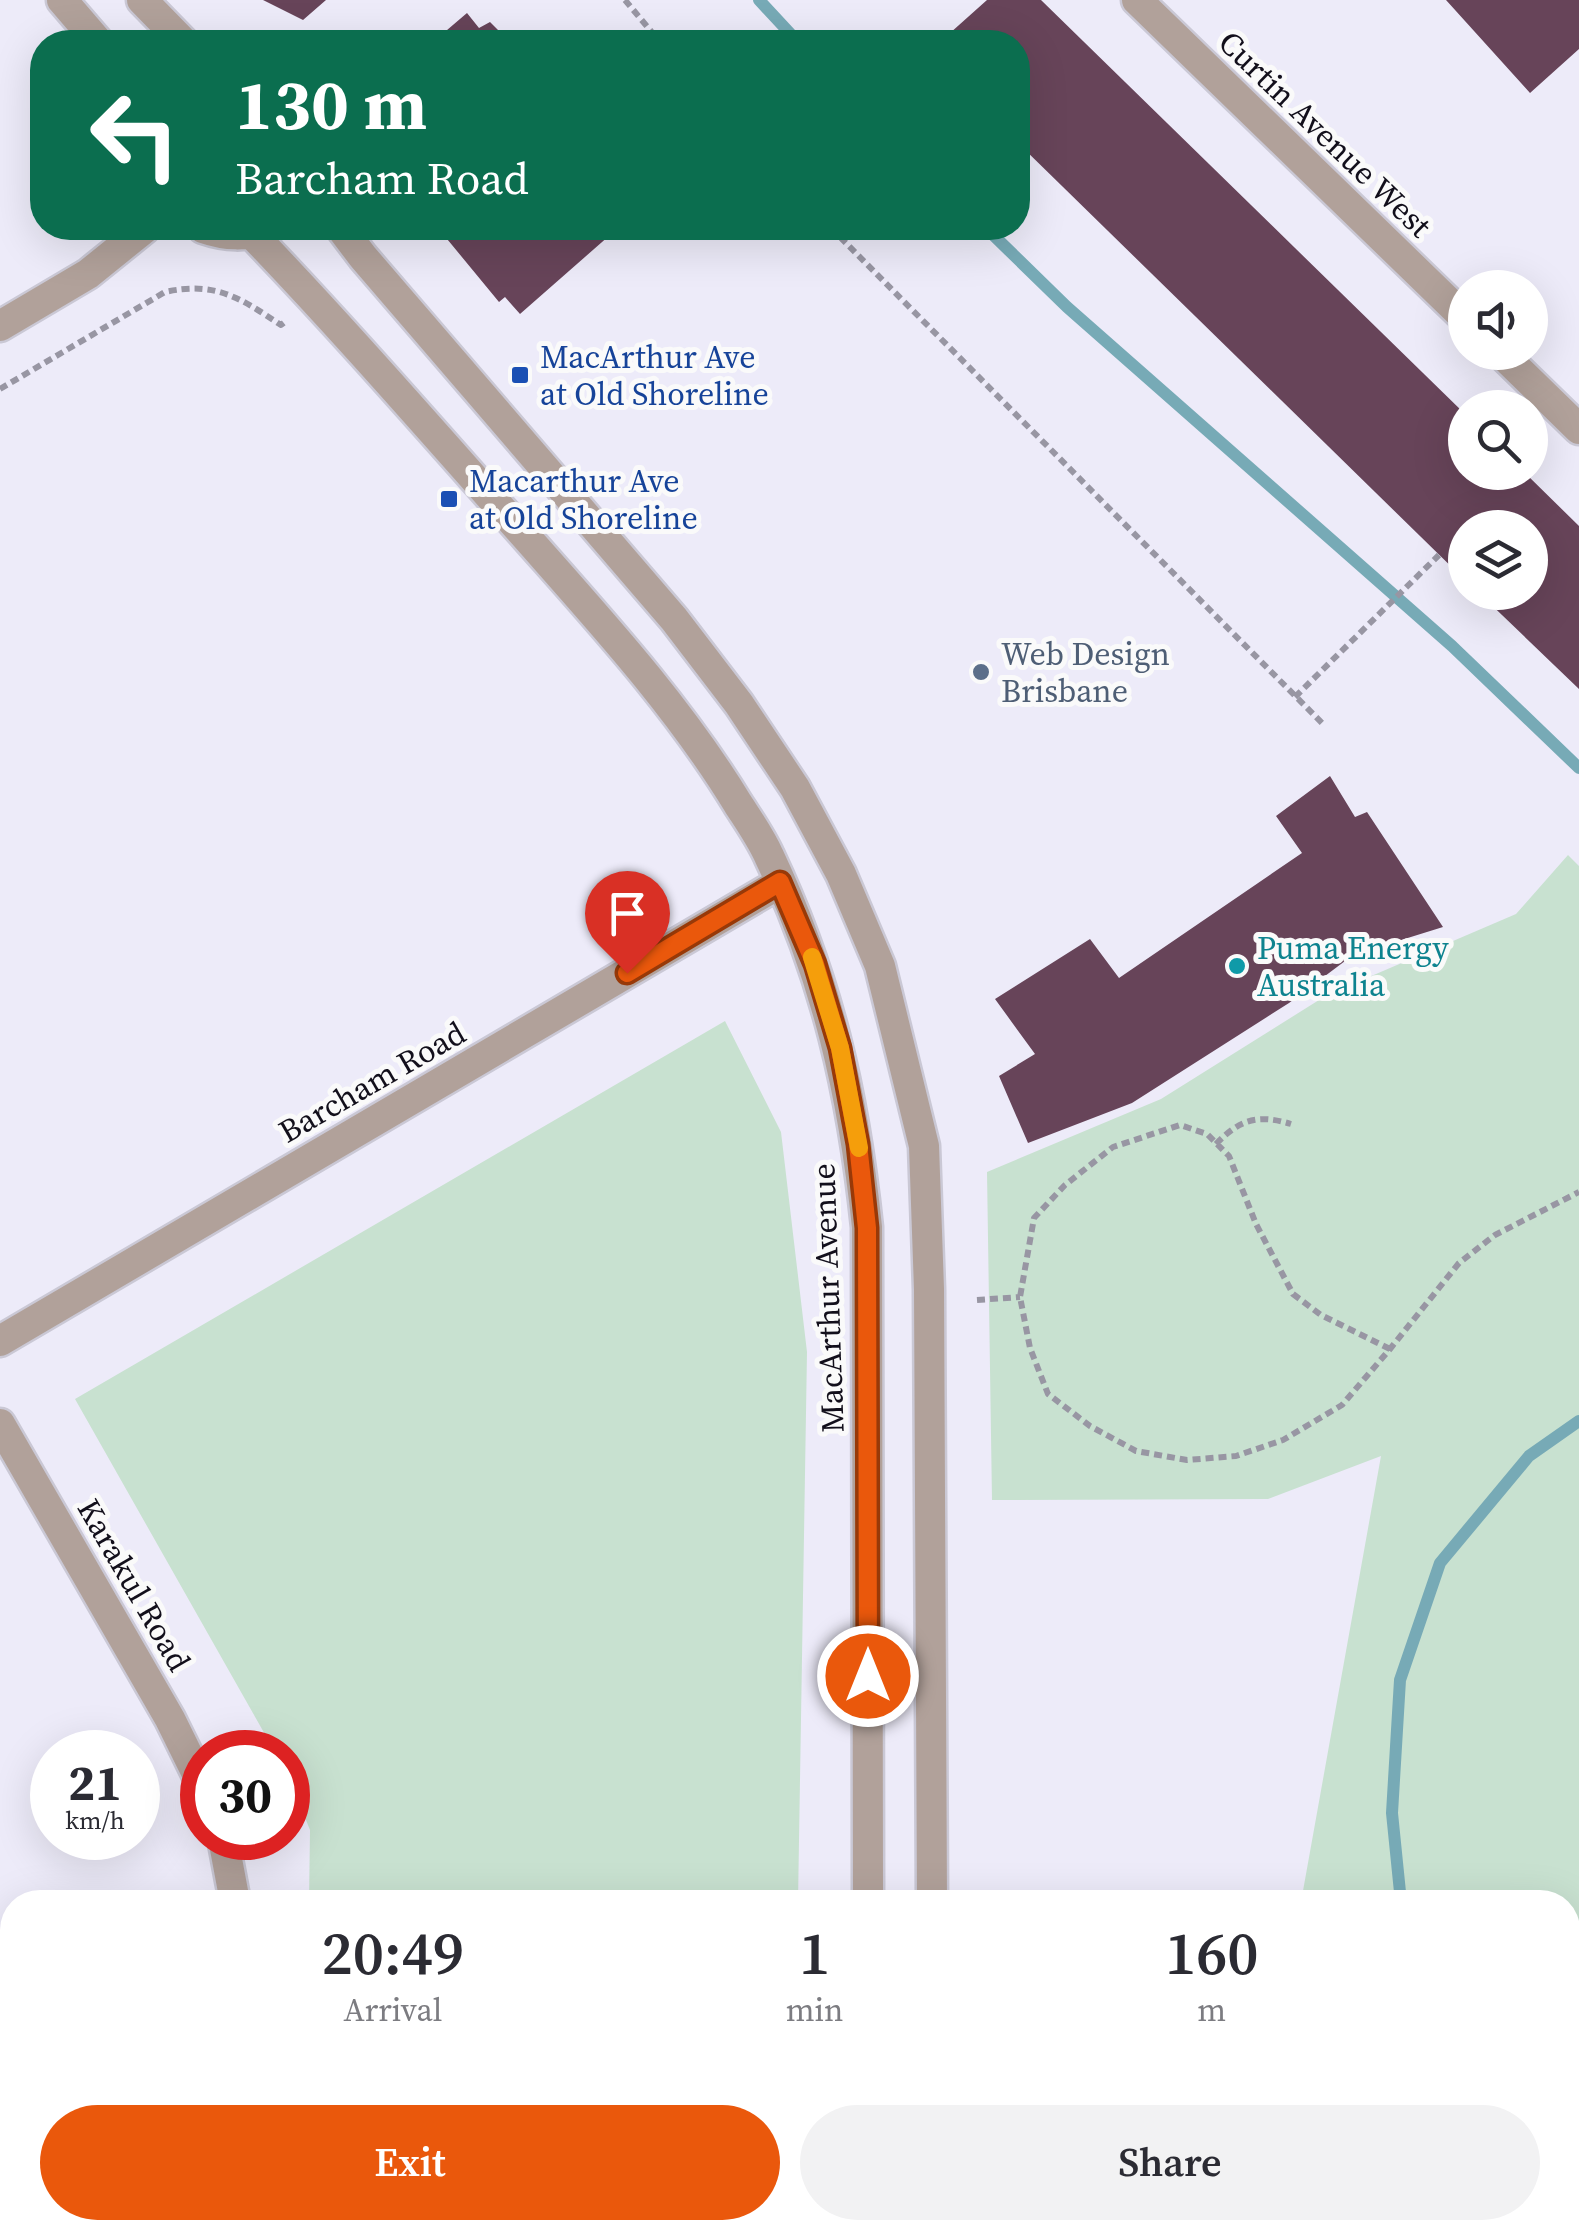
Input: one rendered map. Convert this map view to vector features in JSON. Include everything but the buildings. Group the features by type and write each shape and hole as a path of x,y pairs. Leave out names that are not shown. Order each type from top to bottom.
{"street":[{"path":"62,0 88,30"},
{"path":"142,0 171,30"},
{"name":"Curtin Avenue West","path":"1137,0 1448,302"},
{"path":"0,326 88,274 130,240"},
{"name":"MacArthur Avenue","path":"269,240 314,298 636,661 714,764 768,854 815,964 840,1048 858,1144 867,1228 868,1890"},
{"path":"350,240 674,619 739,704 795,788 832,856 880,966 924,1146 929,1289 932,1890"},
{"path":"1518,370 1579,429"},
{"name":"Barcham Road","path":"0,1342 780,882"},
{"name":"Karakul Road","path":"0,1424 180,1739"},
{"path":"227,1860 233,1890"}],"path":[{"path":"625,0 650,30"},
{"path":"843,240 1324,724"},
{"path":"0,389 165,292 191,286 237,296 281,325 314,298"},
{"path":"1295,698 1440,555"},
{"path":"1216,1144 1230,1129 1254,1118 1270,1117 1292,1124"},
{"path":"1390,1349 1321,1315 1293,1294 1256,1224 1229,1156 1207,1134 1180,1124 1114,1147 1065,1185 1034,1218 1020,1297 1030,1348 1048,1394 1090,1426 1136,1451 1187,1460 1236,1456 1283,1440 1342,1404 1390,1349 1459,1263 1496,1235 1579,1192"},
{"path":"978,1300 1020,1297"}],"green space":[{"path":"1568,855 1579,866 1579,1890 1303,1890 1381,1456 1268,1499 992,1500 987,1172 1161,1099 1327,995 1516,914"},
{"path":"725,1021 781,1132 807,1352 798,1890 309,1890 310,1730 263,1730 75,1399"}],"waterway":[{"path":"759,0 787,30"},
{"path":"998,240 1067,307 1452,646 1579,768"},
{"path":"1400,1890 1392,1813 1400,1680 1440,1563 1529,1456 1579,1421"}],"slow traffic":[{"path":"812,957 840,1048 859,1148"}],"place":[{"name":"MacArthur Ave at Old Shoreline","path":"520,375"},
{"name":"Macarthur Ave at Old Shoreline","path":"449,499"},
{"name":"Web Design Brisbane","path":"981,672"},
{"name":"Puma Energy Australia","path":"1237,966"}],"route":[{"path":"627,973 780,882 815,964 840,1048 858,1144 867,1228 868,1676"}]}
